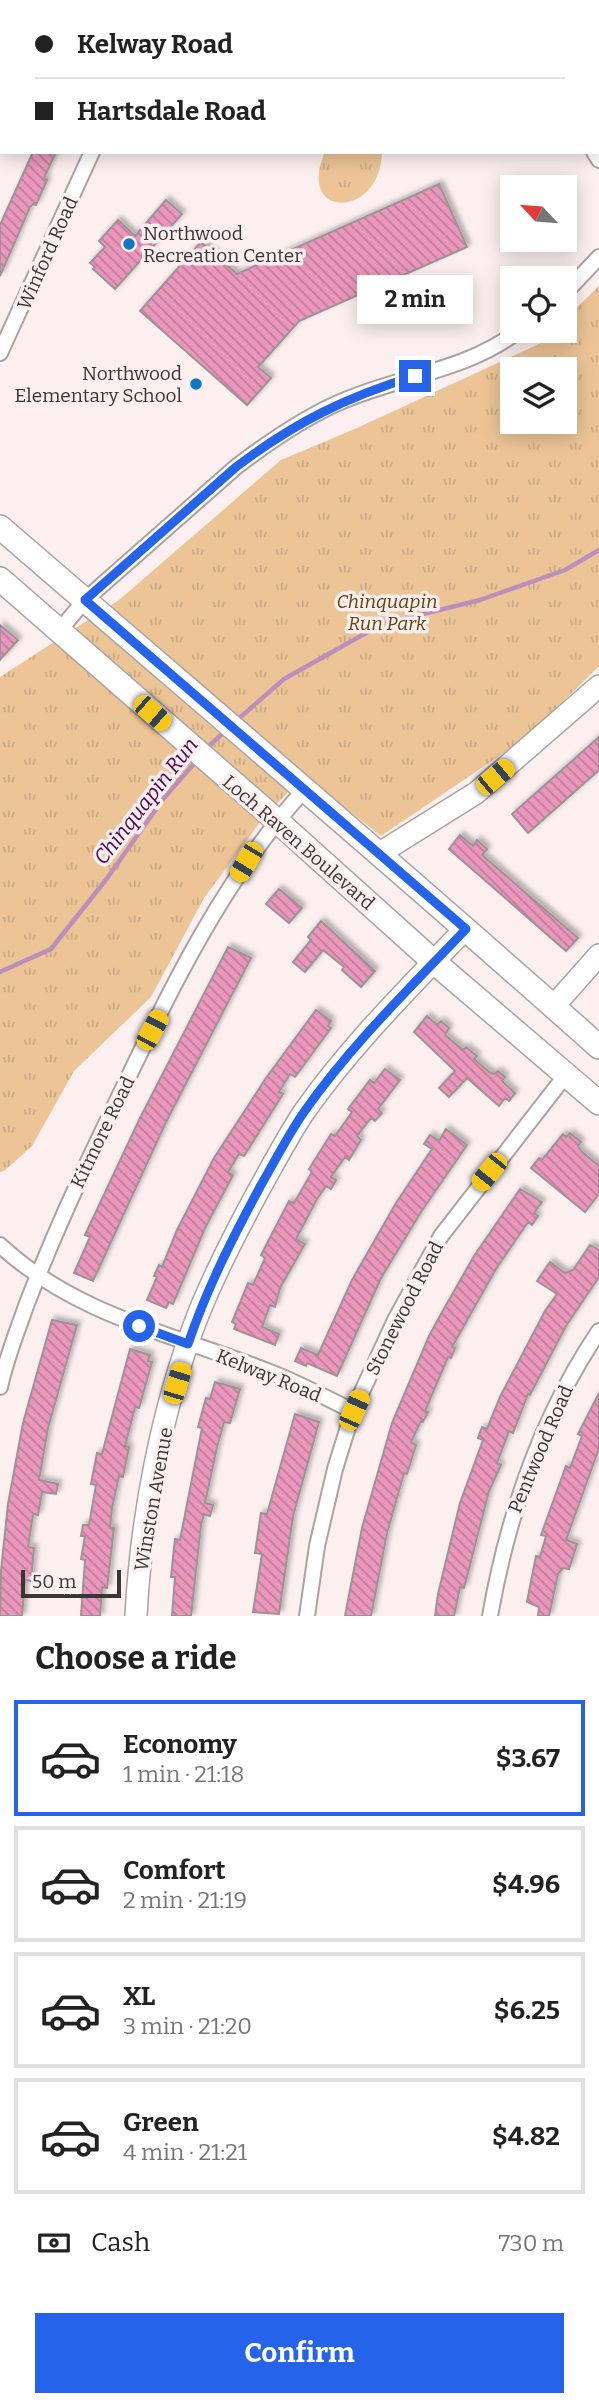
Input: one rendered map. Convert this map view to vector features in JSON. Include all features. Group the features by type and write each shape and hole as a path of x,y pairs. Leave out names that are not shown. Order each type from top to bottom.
{"main road":[{"path":"0,527 159,666 306,788 599,1047"},
{"name":"Loch Raven Boulevard","path":"0,579 434,962 599,1103"}],"street":[{"name":"Winford Road","path":"0,353 91,154"},
{"path":"577,280 599,257"},
{"path":"59,631 85,600 236,467 294,426 346,400 484,352 500,342"},
{"path":"380,853 476,793 599,686"},
{"name":"Kitmore Road","path":"0,1387 37,1277 69,1200 141,1051 246,862 276,820 306,788"},
{"name":"Winston Avenue","path":"136,1616 142,1549 156,1465 188,1344 233,1236 304,1112 363,1037 466,929"},
{"path":"553,1007 599,956"},
{"name":"Stonewood Road","path":"307,1616 324,1511 354,1410 395,1320 441,1236 565,1076"},
{"name":"Kelway Road","path":"0,1245 37,1277 72,1297 115,1317 271,1372 354,1410"},
{"name":"Pentwood Road","path":"490,1616 509,1524 531,1462 569,1379 599,1331"}],"green space":[{"path":"324,154 382,154 378,174 368,190 356,199 342,203 330,200 321,190 319,174"},
{"name":"Chinquapin Run Park","path":"599,286 599,666 527,737 381,836 304,775 260,822 204,898 151,997 74,1071 32,1146 0,1172 0,677 119,600 281,460 500,362 500,434 577,434 577,357 511,357 541,343 577,343 577,307"}],"building":[{"path":"32,154 55,154 36,205 30,207 0,276 0,225"},
{"name":"Northwood Elementary School","path":"439,184 467,247 299,321 258,367 271,378 247,405 140,311 201,242 237,274"},
{"name":"Northwood Recreation Center","path":"166,200 182,214 115,289 90,263 105,247 99,241 118,220 135,236"},
{"path":"0,625 18,640 0,660"},
{"path":"599,737 599,770 528,833 512,814"},
{"path":"460,835 473,846 477,840 487,849 482,855 578,938 566,951 449,849"},
{"path":"279,889 302,908 289,923 266,904"},
{"path":"321,921 375,971 361,987 342,970 344,967 323,950 305,972 293,962 311,940 308,937"},
{"path":"228,947 251,958 166,1122 93,1281 74,1273 90,1237 85,1235 140,1118"},
{"path":"316,1010 331,1021 328,1026 331,1028 295,1077 290,1074 279,1092 283,1094 244,1156 239,1154 228,1172 233,1175 205,1228 173,1304 169,1302 166,1308 147,1300 159,1265 162,1267 177,1230 214,1158 266,1078"},
{"path":"427,1016 437,1025 441,1021 449,1028 445,1035 463,1050 466,1047 477,1056 474,1059 489,1072 494,1074 498,1071 505,1077 502,1081 515,1093 509,1101 505,1098 499,1106 467,1078 449,1097 439,1088 455,1071 414,1032"},
{"path":"385,1069 400,1080 378,1109 382,1113 375,1121 371,1118 357,1136 361,1140 349,1160 345,1157 331,1177 336,1180 331,1189 326,1186 296,1239 305,1244 280,1288 275,1307 270,1305 262,1327 279,1334 275,1345 234,1329 236,1324 232,1322 248,1283 253,1285 265,1258 261,1255 289,1201 294,1203 312,1172 309,1169 331,1134 335,1136 352,1112 348,1109 370,1080 374,1083"},
{"path":"446,1129 467,1145 421,1212 381,1278 337,1376 307,1363 306,1366 295,1361 301,1348 318,1355 352,1280 396,1203 432,1149 424,1144 430,1135 439,1141"},
{"path":"570,1133 581,1142 578,1146 581,1151 599,1166 599,1194 585,1212 531,1168 539,1158 542,1160 563,1134 566,1137"},
{"path":"520,1189 542,1202 534,1213 538,1216 532,1225 528,1222 496,1269 452,1347 455,1348 451,1358 448,1357 425,1411 428,1412 411,1442 416,1445 407,1474 404,1473 387,1533 371,1616 345,1616 362,1528 392,1423 441,1314 474,1256"},
{"path":"590,1245 599,1250 599,1277 566,1326 530,1395 528,1394 513,1433 509,1431 497,1463 501,1465 489,1491 464,1588 460,1587 454,1616 435,1616 460,1503 483,1440 478,1438 482,1427 487,1429 500,1397 545,1311 557,1294 537,1281 550,1262 565,1273 573,1270"},
{"path":"52,1320 77,1325 48,1428 39,1480 58,1484 56,1494 42,1492 38,1515 33,1514 28,1547 34,1548 31,1581 25,1580 22,1616 0,1616 1,1571 8,1504 23,1423"},
{"path":"130,1349 150,1355 148,1361 152,1362 139,1408 135,1407 125,1446 129,1447 123,1477 119,1476 112,1508 110,1528 114,1528 107,1588 102,1587 100,1616 81,1616 85,1560 81,1559 85,1536 81,1536 83,1525 89,1525 96,1485 91,1484 97,1453 102,1454"},
{"path":"215,1382 240,1389 230,1423 224,1422 217,1447 205,1503 213,1505 210,1516 204,1514 201,1525 191,1616 172,1616 175,1577 171,1577 175,1539 180,1540 202,1428 198,1427 206,1398 210,1399"},
{"path":"599,1393 599,1448 566,1540 577,1544 569,1569 563,1568 558,1574 549,1616 538,1616 539,1607 527,1602 536,1556 540,1557 546,1536 541,1535 566,1466 570,1468 582,1436 578,1434"},
{"path":"295,1414 319,1422 293,1516 279,1614 253,1612 262,1554 255,1553 261,1513 267,1514"}],"waterway":[{"name":"Chinquapin Run","path":"236,721 284,679 382,624 480,600 565,570 599,550"},
{"name":"Chinquapin Run","path":"206,749 225,731"},
{"name":"Chinquapin Run","path":"0,972 51,949 105,881 164,798 198,759"}],"place":[{"name":"Northwood Recreation Center","path":"129,244"},
{"name":"Northwood Elementary School","path":"196,384"}],"route":[{"path":"139,1326 188,1344 233,1236 304,1112 363,1037 466,929 306,788 159,666 85,600 260,448 294,426 343,401 415,376"}]}
